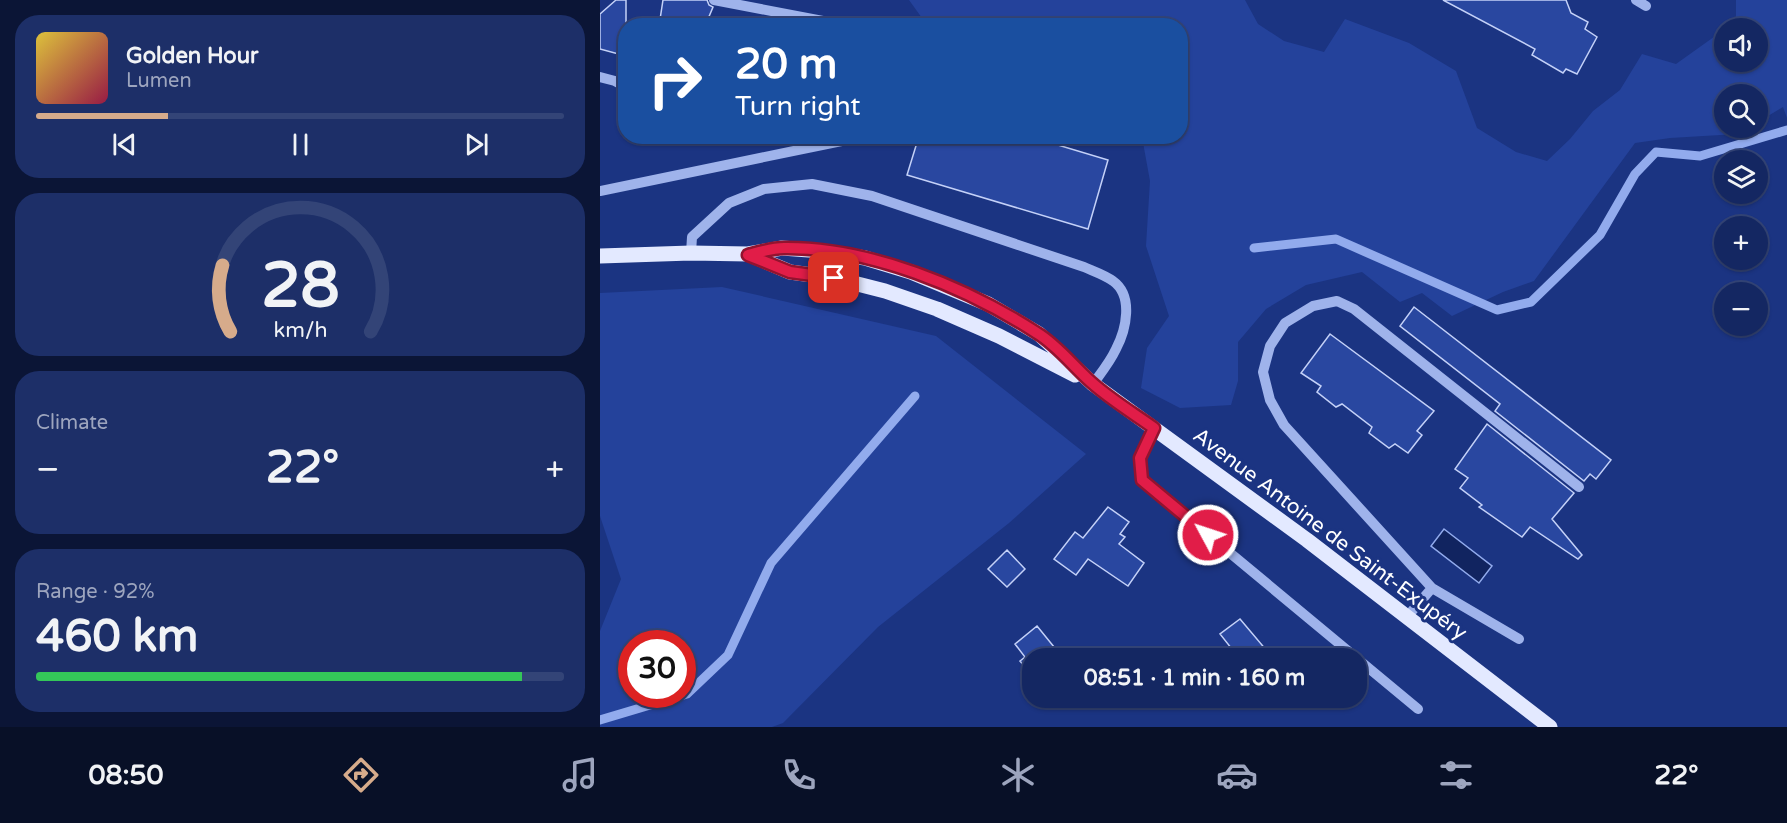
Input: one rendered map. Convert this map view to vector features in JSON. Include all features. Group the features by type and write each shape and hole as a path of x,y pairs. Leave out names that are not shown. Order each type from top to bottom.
{"main road":[{"name":"Avenue Antoine de Saint-Exupéry","path":"600,256 691,253 748,255 782,248 822,251 865,258 911,272 988,304 1039,334 1093,384 1307,540 1545,723"},
{"name":"Avenue Antoine de Saint-Exupéry","path":"748,255 790,272 834,278 885,291 937,309 999,336 1093,384"}],"street":[{"path":"714,0 807,18"},
{"path":"1636,0 1646,6"},
{"path":"600,77 618,83"},
{"path":"600,191 827,144"},
{"path":"691,253 692,237 729,203 764,189 812,184 884,200 1084,267 1114,281 1124,292 1127,309 1124,325 1117,349 1093,384"},
{"path":"1519,639 1432,588 1284,425 1270,400 1263,372 1270,346 1285,323 1313,306 1337,301 1354,309 1579,487"},
{"path":"1154,428 1140,458 1142,480 1418,709"},
{"path":"1406,618 1432,588"}],"shaded area":[{"path":"909,0 1245,0 1258,24 1284,41 1324,52 1345,19 1409,43 1456,71 1477,128 1516,152 1547,161 1570,139 1593,111 1620,90 1642,54 1676,64 1714,37 1714,72 1768,72 1768,18 1736,18 1736,0 1787,0 1787,118 1783,107 1768,116 1768,84 1714,84 1714,135 1635,143 1534,281 1503,292 1452,316 1422,293 1400,302 1362,272 1306,285 1266,309 1238,342 1238,381 1231,405 1180,408 1141,388 1147,348 1169,316 1146,246 1150,181 1143,144 1188,144 1188,18 922,18"},
{"path":"722,287 936,336 1086,454 1009,523 878,627 783,723 772,727 600,727 600,631 621,579 600,516 600,293"},
{"path":"1444,529 1492,566 1479,583 1431,546"}],"building":[{"path":"616,0 626,0 626,18 618,18 618,54 600,49 600,14"},
{"path":"663,0 707,0 713,7 708,18 660,18"},
{"path":"1443,0 1566,0 1571,13 1588,22 1585,29 1597,37 1577,74 1566,69 1563,73 1532,55 1535,49"},
{"path":"917,144 1055,144 1108,160 1088,229 907,175"},
{"path":"1414,307 1611,460 1596,479 1590,474 1584,481 1495,411 1500,404 1400,326"},
{"path":"1330,334 1434,411 1417,431 1422,435 1408,453 1395,444 1389,448 1369,433 1372,427 1342,404 1336,407 1317,392 1321,386 1301,373"},
{"path":"1487,424 1574,493 1552,519 1582,555 1578,559 1530,527 1522,537 1479,507 1482,505 1460,488 1468,478 1455,469"},
{"path":"1108,507 1129,522 1120,534 1125,537 1119,544 1144,563 1128,586 1088,559 1076,575 1054,559 1075,532 1083,538"},
{"path":"1007,550 1025,569 1007,587 988,569"},
{"path":"1240,619 1265,648 1231,648 1220,634"},
{"path":"1037,626 1055,648 1022,648 1022,653 1015,644"}],"waterway":[{"path":"1254,248 1336,239 1497,310 1531,302 1600,235 1635,174 1656,152 1700,156 1787,130"},
{"path":"600,720 687,694 728,655 771,563 915,396"}],"route":[{"path":"834,278 790,272 748,255 782,248 822,251 865,258 951,287 988,304 1039,334 1093,384 1154,428 1140,458 1142,480 1208,535"}]}
